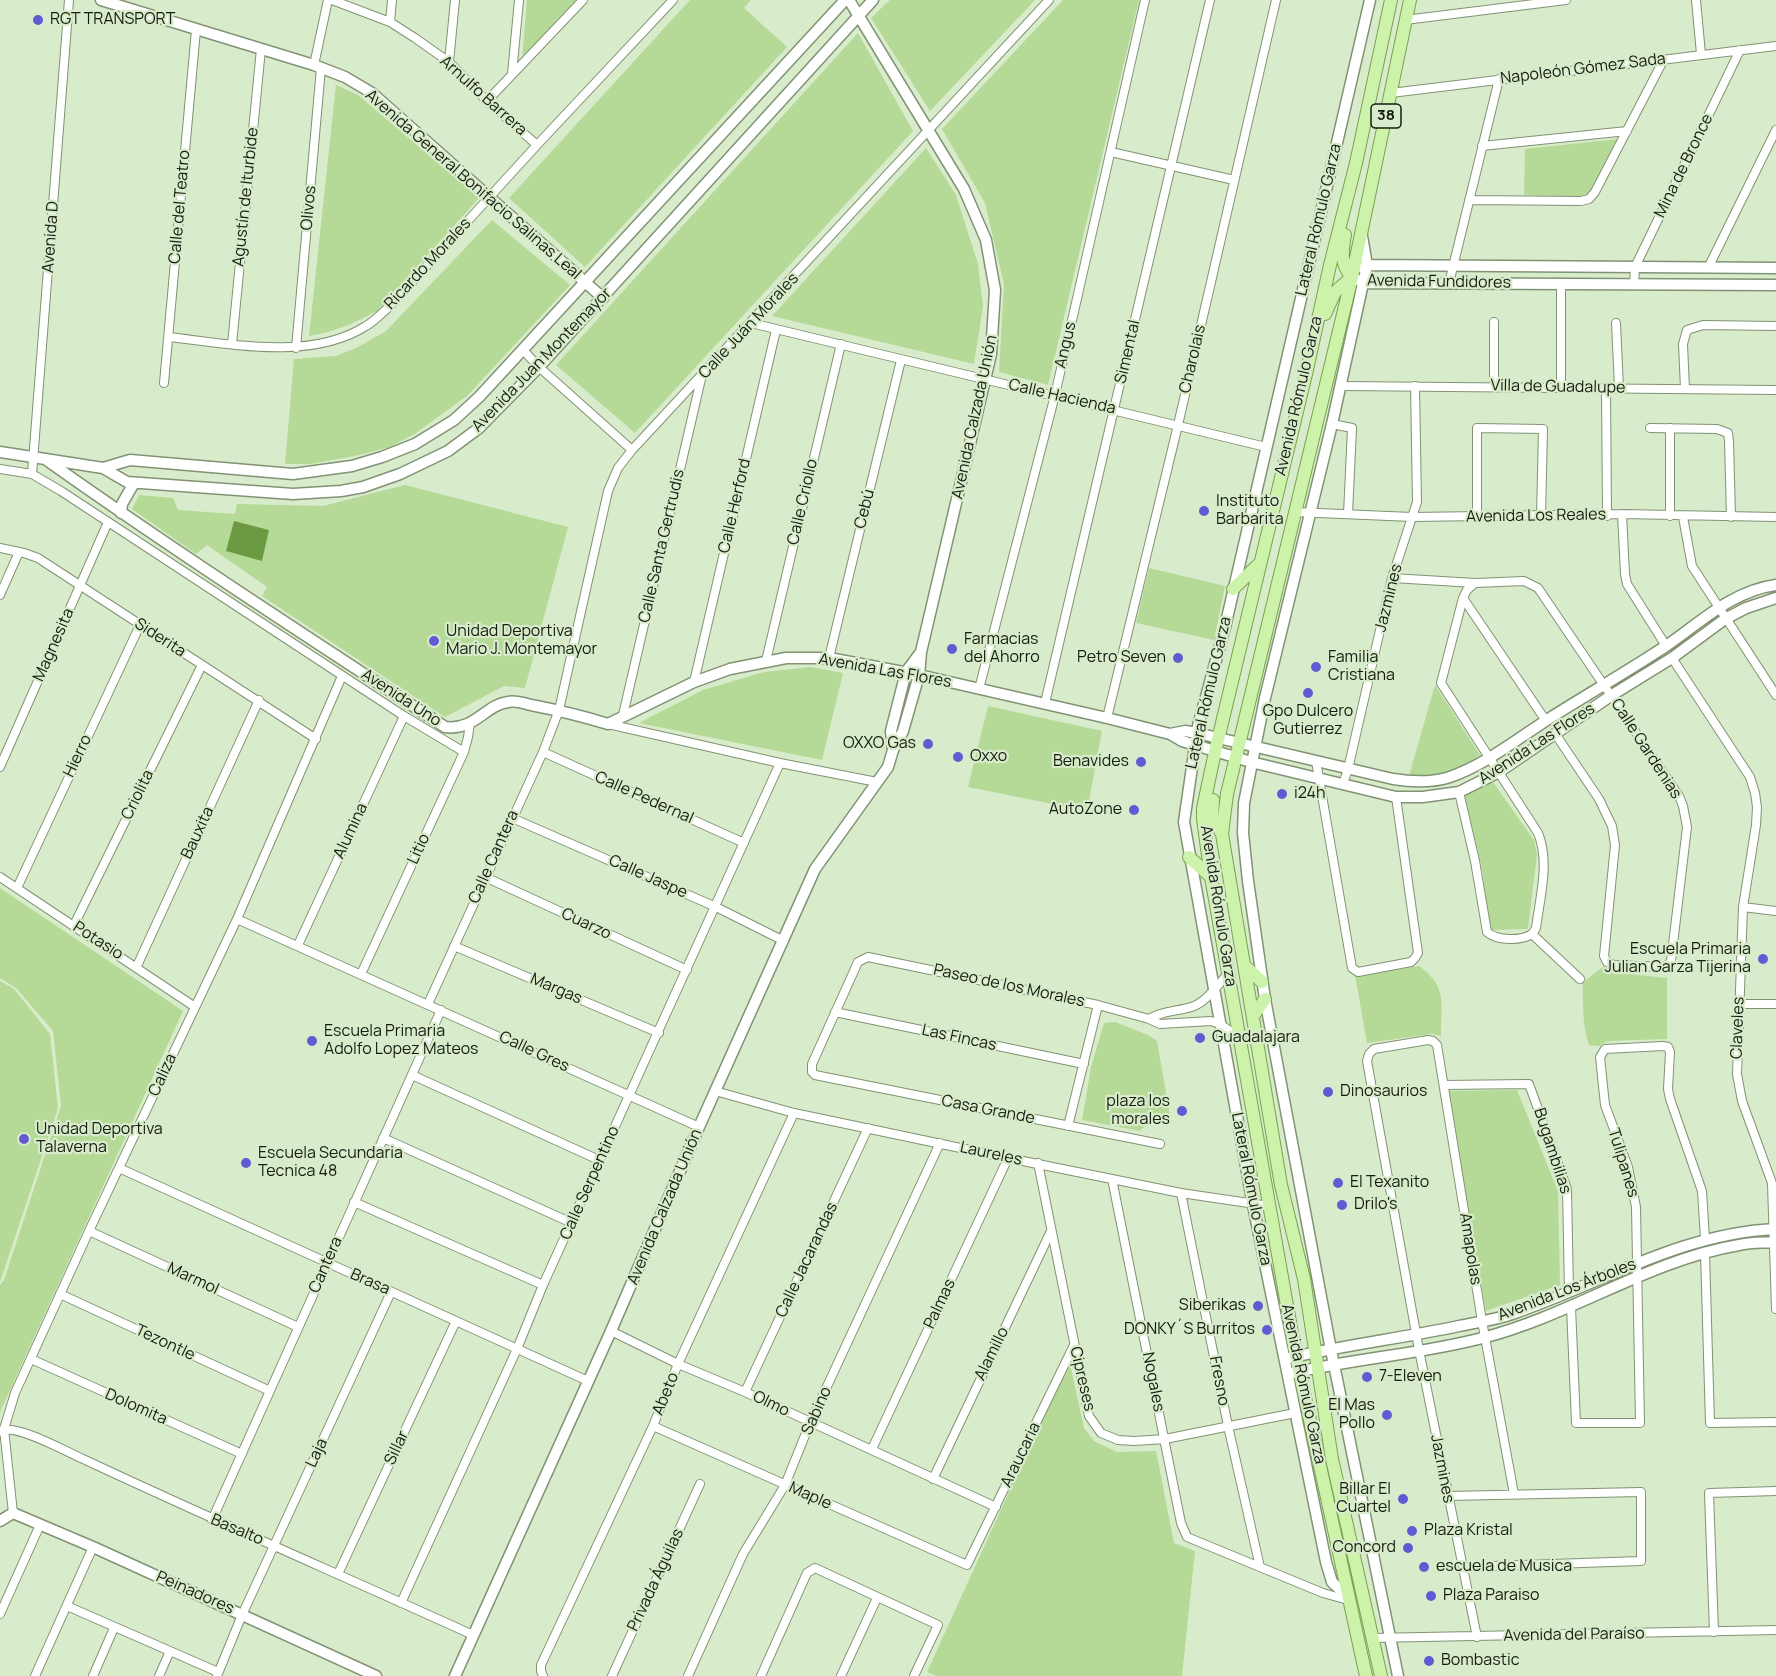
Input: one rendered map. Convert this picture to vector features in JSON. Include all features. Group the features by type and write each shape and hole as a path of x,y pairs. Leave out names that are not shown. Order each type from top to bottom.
{"main road":[{"name":"Avenida Rómulo Garza","path":"1366,1676 1291,1358 1269,1206 1211,877 1203,807 1218,752 1219,738 1259,563 1306,374 1329,265 1356,163 1391,0"},
{"name":"Avenida Rómulo Garza","path":"1381,1676 1333,1467 1304,1279 1281,1185 1222,834 1227,794 1295,512 1358,280 1361,232 1410,0"},
{"path":"1306,374 1315,354 1330,299 1340,286 1358,280 1344,266 1342,254 1356,163"},
{"path":"1233,589 1259,563"},
{"path":"1218,752 1211,812 1222,834"},
{"path":"1189,857 1211,877"},
{"path":"1246,967 1262,981"},
{"path":"1253,1016 1265,999"}],"street":[{"name":"Avenida D","path":"32,474 40,458 69,0"},
{"name":"Avenida General Bonifacio Salinas Leal","path":"101,0 317,67 345,77 372,93 603,298"},
{"name":"Arnulfo Barrera","path":"330,0 390,22 449,62 487,101 537,145"},
{"name":"Olivos","path":"296,348 317,67 330,0"},
{"path":"390,22 392,0"},
{"path":"449,62 455,0"},
{"path":"512,74 519,0"},
{"path":"487,101 583,0"},
{"name":"Ricardo Morales","path":"169,337 296,348 344,336 367,326 391,305 673,0"},
{"name":"Avenida Juan Montemayor","path":"40,458 103,468 130,460 293,474 352,466 390,455 415,444 466,410 847,0"},
{"name":"Avenida Calzada Unión","path":"455,1676 819,863 888,767 893,750 903,731 919,675 921,652 991,354 995,290 989,254 981,227 964,189 859,15 847,0"},
{"name":"Avenida Juan Montemayor","path":"103,468 127,483 293,494 363,487 400,474 448,451 479,428 539,367 873,0"},
{"name":"Calle Juán Morales","path":"559,710 608,491 618,468 632,450 702,378 1049,0"},
{"name":"Angus","path":"979,689 1055,395 1145,0"},
{"name":"Simental","path":"1044,703 1210,0"},
{"name":"Charolais","path":"1107,718 1178,425 1276,0"},
{"name":"Lateral Rómulo Garza","path":"1291,1358 1253,1205 1184,822 1194,745 1233,589 1370,0"},
{"path":"1405,21 1566,0"},
{"path":"1696,0 1701,54"},
{"name":"Calle del Teatro","path":"164,383 196,30"},
{"name":"Napoleón Gómez Sada","path":"1391,93 1776,46"},
{"name":"Agustín de Iturbide","path":"232,344 261,49"},
{"name":"Mina de Bronce","path":"1634,284 1635,267 1740,50"},
{"path":"1469,200 1581,201 1589,199 1595,192 1664,59"},
{"path":"1449,283 1499,79"},
{"path":"1708,268 1776,130"},
{"path":"1482,146 1627,131"},
{"path":"1112,152 1234,180"},
{"path":"1361,232 1367,265"},
{"name":"Avenida Fundidores","path":"1776,268 1367,265 1358,280 1561,285 1776,285"},
{"path":"1358,280 1341,386 1285,610 1251,762 1244,802 1243,833 1265,999 1331,1350 1398,1676"},
{"path":"1561,285 1561,387"},
{"path":"1494,322 1494,386"},
{"name":"Calle Hacienda","path":"752,323 1266,447"},
{"path":"1616,323 1619,388"},
{"path":"1685,389 1683,344 1687,330 1703,325 1776,326"},
{"name":"Calle Herford","path":"694,682 776,330"},
{"name":"Calle Criollo","path":"766,661 841,344"},
{"path":"523,350 632,450"},
{"name":"Cebú","path":"829,658 901,360"},
{"name":"Calle Santa Gertrudis","path":"623,715 702,378"},
{"name":"Villa de Guadalupe","path":"1341,386 1776,390"},
{"name":"Jazmines","path":"1343,784 1392,578 1417,502 1415,386"},
{"path":"1606,388 1607,516"},
{"path":"1332,424 1352,428 1347,514"},
{"path":"1477,516 1478,428 1543,429 1541,517"},
{"path":"1650,428 1725,431 1729,441 1731,517"},
{"path":"1670,428 1670,516"},
{"name":"Avenida Uno","path":"0,452 40,458 445,727 453,729 470,723 507,702 559,710 780,764 878,782"},
{"name":"Avenida Uno","path":"0,469 32,474 61,491 342,676 464,752"},
{"path":"293,474 293,494"},
{"path":"121,513 122,504 134,483"},
{"name":"Avenida Los Reales","path":"1295,512 1412,517 1541,517 1622,514 1683,517 1776,517"},
{"path":"1622,514 1627,584 1666,646"},
{"path":"1683,517 1692,566 1776,695"},
{"name":"Magnesita","path":"0,767 108,522"},
{"name":"Siderita","path":"0,549 38,558 316,739"},
{"path":"0,595 19,552"},
{"path":"1392,578 1475,583"},
{"name":"Calle Gardenias","path":"1475,583 1524,581 1538,588 1679,796 1687,827 1671,961 1668,965 1663,967 1614,965 1607,962 1604,956 1615,845 1612,826 1599,798 1556,735"},
{"path":"1459,792 1487,932 1499,939 1527,937 1536,928 1544,848 1538,833 1442,686 1441,679 1463,597 1475,583"},
{"name":"Avenida Las Flores","path":"1170,734 1185,731 1197,733 1393,779 1431,782 1458,774 1490,757 1666,646 1718,607 1753,590 1776,585"},
{"path":"1463,597 1546,721"},
{"name":"Avenida Las Flores","path":"608,723 694,682 729,669 792,658 829,658 906,672 1107,718 1170,734 1181,741 1236,758 1396,797 1423,797 1459,792 1498,772 1556,735 1612,695 1672,658 1725,619 1746,608 1776,598"},
{"name":"Hierro","path":"17,888 140,625"},
{"name":"Avenida Calzada Unión","path":"893,750 891,730 906,672 921,652"},
{"name":"Claveles","path":"1672,658 1753,784 1756,800 1756,825 1743,907 1737,1074 1738,1090 1770,1174 1776,1242 1776,1309"},
{"name":"Criolita","path":"74,925 201,665"},
{"name":"Caliza","path":"13,1513 2,1430 15,1393 237,919 342,676"},
{"name":"Bauxita","path":"137,966 259,700"},
{"name":"Calle Cantera","path":"428,1004 543,752 559,710"},
{"name":"Alumina","path":"298,945 404,716"},
{"name":"Litio","path":"361,974 464,752 470,723"},
{"name":"Calle Pedernal","path":"543,752 744,843"},
{"path":"1316,761 1354,971 1358,972 1411,962 1418,953 1396,797"},
{"name":"Calle Serpentino","path":"401,1603 780,764"},
{"name":"Calle Jaspe","path":"512,818 716,907 784,941"},
{"name":"Potasio","path":"0,877 137,966 195,1007"},
{"name":"Cuarzo","path":"485,878 687,970"},
{"path":"1743,907 1776,911"},
{"name":"Calle Gres","path":"237,919 699,1127"},
{"path":"1532,934 1580,980"},
{"name":"Margas","path":"454,946 659,1033"},
{"name":"Paseo de los Morales","path":"835,1012 858,962 863,957 868,957 1098,1005 1149,1018 1163,1024 1195,1021 1220,1024"},
{"path":"1149,1018 1163,1011 1193,1006 1208,996 1228,974"},
{"path":"1739,1004 1776,1004"},
{"path":"1068,1126 1098,1005"},
{"name":"Cantera","path":"212,1520 441,1010"},
{"name":"Las Fincas","path":"835,1012 1084,1064"},
{"name":"Casa Grande","path":"835,1012 812,1064 812,1072 816,1075 1160,1144"},
{"path":"1220,1024 1240,1038"},
{"name":"Jazmines","path":"1433,1041 1374,1049 1367,1061 1416,1335 1477,1637"},
{"name":"Amapolas","path":"1433,1041 1437,1045 1482,1321 1514,1494"},
{"name":"Tulipanes","path":"1571,1307 1576,1423 1640,1423 1636,1207 1628,1167 1605,1105 1600,1057 1605,1049 1668,1047 1670,1052 1668,1089 1702,1191 1705,1239"},
{"path":"412,1075 600,1160"},
{"name":"Bugambilias","path":"1444,1085 1529,1084 1567,1190 1569,1291"},
{"name":"Laureles","path":"716,1091 794,1113 1008,1158 1181,1193 1269,1206"},
{"name":"Abeto","path":"543,1676 541,1665 653,1426 678,1364 794,1113"},
{"name":"Calle Jacarandas","path":"745,1392 868,1128"},
{"path":"383,1138 572,1223"},
{"name":"Sabino","path":"688,1676 742,1554 785,1485 810,1423 940,1143"},
{"name":"Palmas","path":"872,1449 1008,1158"},
{"name":"Cipreses","path":"1038,1163 1089,1416 1101,1432 1108,1437 1127,1441 1164,1439 1295,1413"},
{"name":"Brasa","path":"119,1168 588,1381"},
{"name":"Nogales","path":"1112,1179 1185,1534 1187,1537 1260,1567"},
{"name":"Fresno","path":"1181,1193 1228,1426 1260,1567"},
{"path":"354,1202 543,1285"},
{"name":"Avenida Los Árboles","path":"1291,1358 1510,1315 1636,1263 1705,1239 1740,1232 1775,1229"},
{"name":"Alamillo","path":"933,1479 1051,1230"},
{"name":"Marmol","path":"89,1231 298,1327"},
{"name":"Avenida Los Árboles","path":"1294,1372 1486,1337 1571,1307 1636,1277 1705,1253 1741,1244 1776,1242"},
{"path":"1705,1253 1710,1424 1776,1422"},
{"name":"Laja","path":"218,1674 242,1615 391,1292"},
{"name":"Tezontle","path":"60,1294 270,1391"},
{"name":"Sillar","path":"338,1574 456,1321"},
{"name":"Olmo","path":"611,1331 678,1364 872,1449 996,1507"},
{"name":"Araucaria","path":"967,1565 1074,1345"},
{"name":"Dolomita","path":"31,1359 242,1454"},
{"path":"1294,1372 1295,1413 1330,1579 1348,1599"},
{"name":"Maple","path":"653,1426 967,1565"},
{"name":"Basalto","path":"2,1430 27,1434 48,1443 212,1520 274,1545 473,1635"},
{"name":"Privada Águilas","path":"612,1676 700,1484"},
{"path":"1714,1632 1709,1493 1776,1491"},
{"path":"1448,1496 1641,1492 1641,1562 1464,1567"},
{"path":"0,1521 13,1513"},
{"name":"Peinadores","path":"13,1513 376,1676"},
{"path":"0,1614 40,1525"},
{"path":"35,1676 93,1547"},
{"path":"1260,1567 1323,1593 1348,1599"},
{"path":"761,1676 807,1573 815,1568 938,1625 914,1676"},
{"path":"0,1597 9,1593"},
{"path":"841,1676 877,1598"},
{"path":"67,1606 218,1674"},
{"path":"93,1676 114,1628"},
{"name":"Avenida del Paraíso","path":"1372,1638 1776,1630"},
{"path":"159,1676 170,1651"}],"shaded area":[{"path":"527,0 577,0 522,60"},
{"path":"690,0 751,0 744,8 787,47 585,267 509,198"},
{"path":"890,0 1035,0 930,111 871,18"},
{"path":"1063,0 1139,0 1048,385 999,372 1004,284 985,203 942,129"},
{"path":"858,33 913,131 635,433 556,365"},
{"path":"336,85 358,95 479,198 377,311 344,326 309,336"},
{"path":"1618,139 1590,197 1524,195 1525,149"},
{"path":"926,148 956,195 978,264 983,306 974,364 772,316"},
{"path":"492,220 570,285 468,395 416,433 390,447 355,456 310,464 285,464 294,359 336,356 386,331"},
{"name":"Unidad Deportiva Mario J. Montemayor","path":"405,485 568,527 525,688 504,686 445,717 262,596 267,587 207,545 196,554 132,509 139,495 173,498 178,510 235,514 237,504 323,506"},
{"path":"234,521 269,530 262,561 226,551"},
{"path":"1149,568 1225,586 1214,640 1136,623"},
{"path":"811,667 843,673 822,760 639,723 703,690 764,672"},
{"path":"1435,685 1480,755 1446,772 1409,776"},
{"path":"988,706 1102,731 1087,811 968,787"},
{"path":"1492,781 1534,840 1537,854 1528,929 1488,930 1483,873 1465,796"},
{"path":"0,888 183,1011 0,1412 0,1285 4,1280 61,1106 53,1031 16,988 0,978"},
{"path":"1419,966 1435,981 1439,989 1442,1005 1441,1036 1431,1034 1367,1043 1355,975"},
{"path":"1604,966 1611,972 1667,978 1667,1039 1608,1041 1599,1046 1589,1045 1584,1022 1583,982"},
{"name":"Unidad Deportiva Talaverna","path":"0,981 14,989 50,1034 58,1108 0,1282"},
{"path":"1115,1022 1157,1041 1171,1122 1152,1119 1140,1131 1082,1120 1091,1067 1104,1023"},
{"path":"1517,1090 1558,1191 1560,1285 1486,1311 1447,1091"},
{"path":"1070,1364 1084,1428 1094,1441 1117,1452 1156,1451 1174,1543 1195,1551 1182,1676 936,1676 927,1672 1065,1369"}],"place":[{"name":"RGT TRANSPORT","path":"38,20"},
{"name":"Instituto Barbarita","path":"1204,511"},
{"name":"Unidad Deportiva Mario J. Montemayor","path":"434,641"},
{"name":"Farmacias del Ahorro","path":"952,649"},
{"name":"Petro Seven","path":"1178,658"},
{"name":"Familia Cristiana","path":"1316,667"},
{"name":"Gpo Dulcero Gutierrez","path":"1308,693"},
{"name":"OXXO Gas","path":"928,744"},
{"name":"Oxxo","path":"958,757"},
{"name":"Benavides","path":"1141,762"},
{"name":"i24h","path":"1282,794"},
{"name":"AutoZone","path":"1134,810"},
{"name":"Escuela Primaria Julian Garza Tijerina","path":"1763,959"},
{"name":"Guadalajara","path":"1200,1038"},
{"name":"Escuela Primaria Adolfo Lopez Mateos","path":"312,1041"},
{"name":"Dinosaurios","path":"1328,1092"},
{"name":"plaza los morales","path":"1182,1111"},
{"name":"Unidad Deportiva Talaverna","path":"24,1139"},
{"name":"Escuela Secundaria Tecnica 48","path":"246,1163"},
{"name":"El Texanito","path":"1338,1183"},
{"name":"Drilo's","path":"1342,1205"},
{"name":"Siberikas","path":"1258,1306"},
{"name":"DONKY´S Burritos","path":"1267,1330"},
{"name":"7-Eleven","path":"1367,1377"},
{"name":"El Mas Pollo","path":"1387,1415"},
{"name":"Billar El Cuartel","path":"1403,1499"},
{"name":"Plaza Kristal","path":"1412,1531"},
{"name":"Concord","path":"1408,1548"},
{"name":"escuela de Musica","path":"1424,1567"},
{"name":"Plaza Paraiso","path":"1431,1596"},
{"name":"Bombastic","path":"1429,1661"}]}
